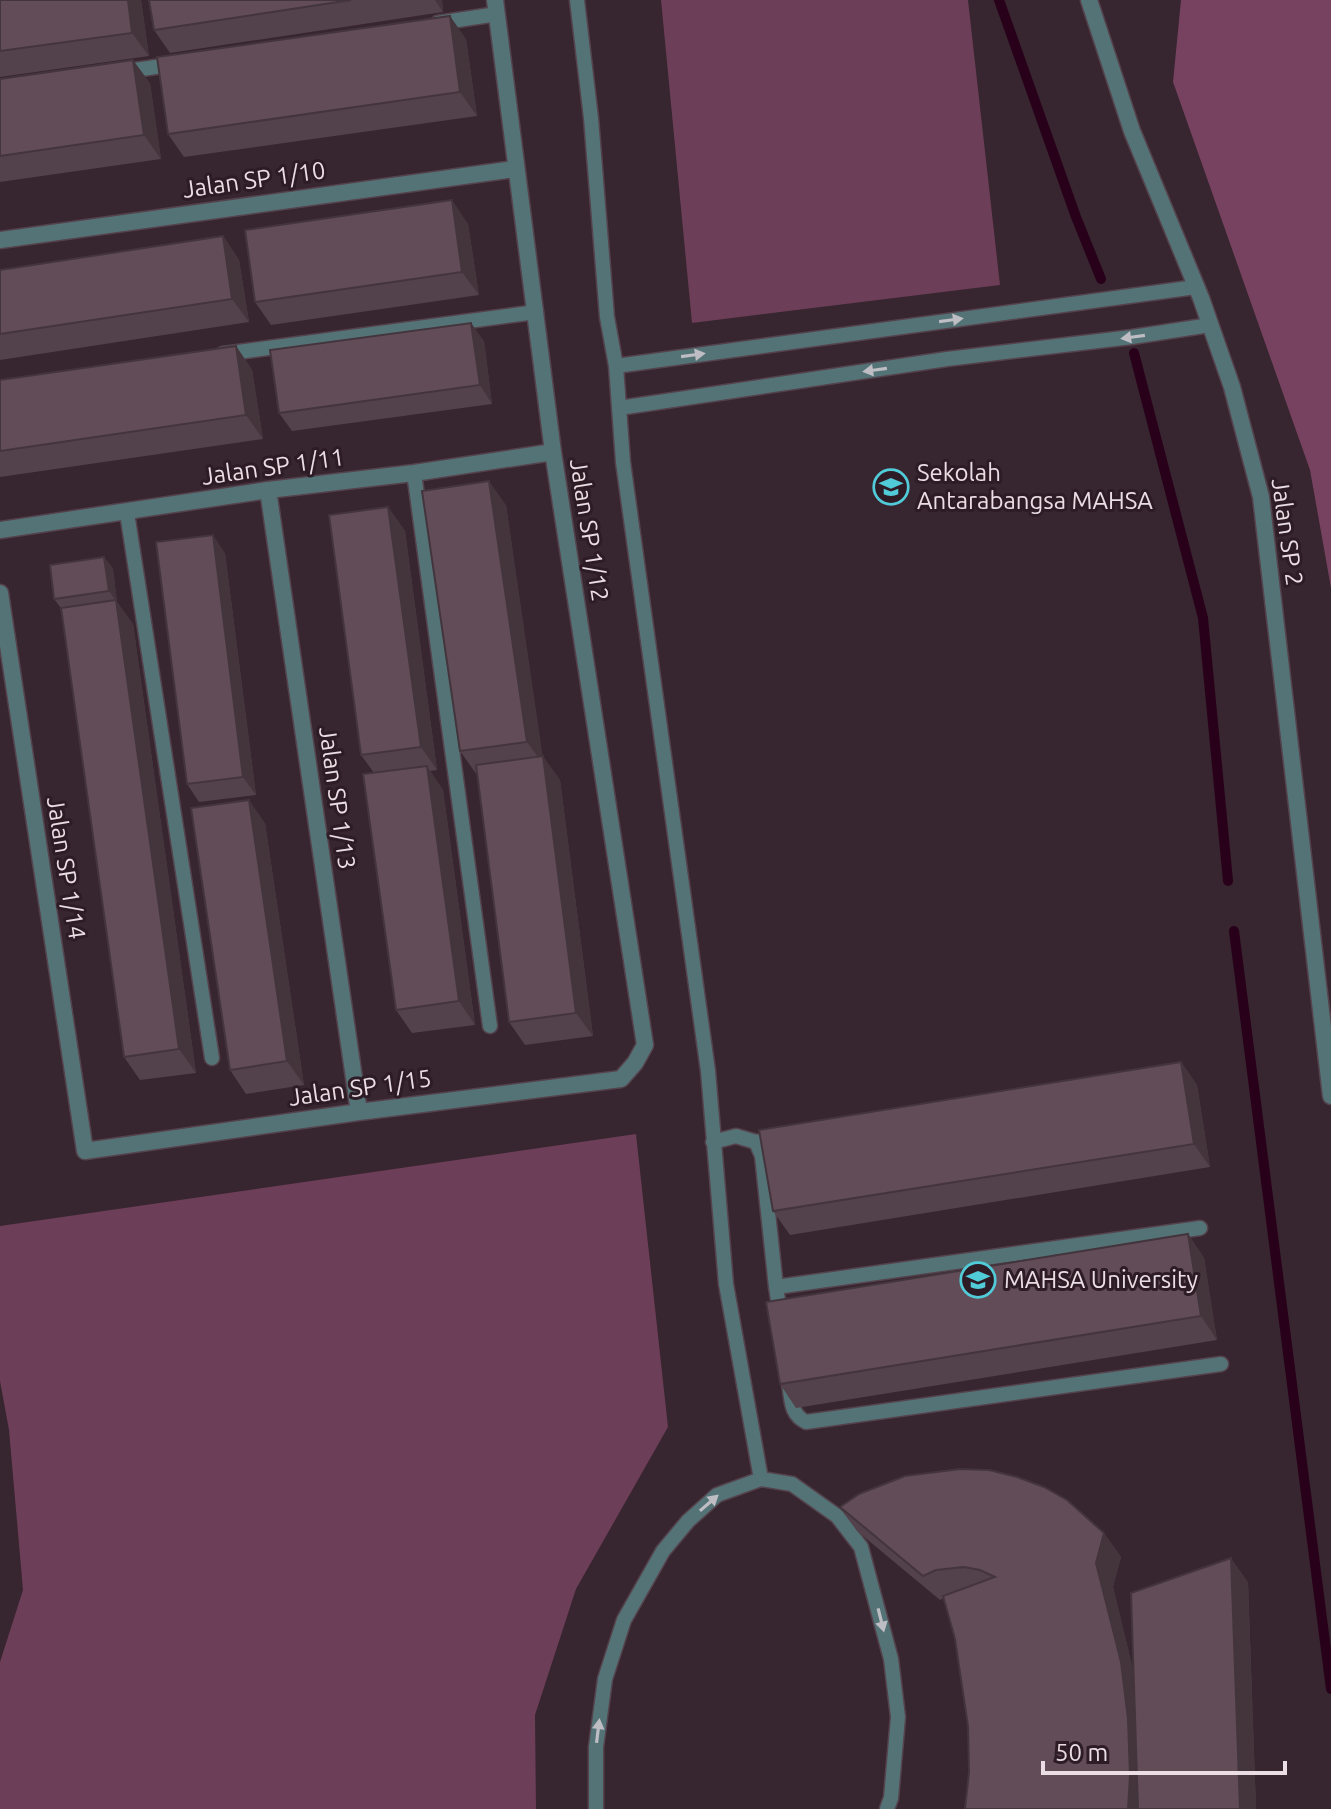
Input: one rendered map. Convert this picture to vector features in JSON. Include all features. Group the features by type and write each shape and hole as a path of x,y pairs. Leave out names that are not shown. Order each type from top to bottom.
{"street":[{"name":"Jalan SP 2","path":"1089,0 1132,131 1196,287 1232,387 1261,497 1331,1096"},
{"name":"Jalan SP 1/12","path":"496,7 553,452 645,1045 635,1063"},
{"name":"Jalan SP 1/10","path":"0,240 515,169"},
{"name":"Jalan SP 1/11","path":"0,530 553,452"},
{"name":"Jalan SP 1/13","path":"268,490 359,1112"},
{"name":"Jalan SP 1/14","path":"0,593 85,1151"},
{"name":"Jalan SP 1/15","path":"85,1151 621,1079 635,1063"}],"lane":[{"path":"577,0 627,492 708,1071 726,1284 761,1479"},
{"path":"419,26 496,7"},
{"path":"109,74 186,62"},
{"path":"616,366 1196,287"},
{"path":"205,357 536,312"},
{"path":"619,408 1210,325"},
{"path":"414,473 490,1026"},
{"path":"127,513 212,1058"},
{"path":"713,1142 736,1136 756,1142 787,1138"},
{"path":"756,1142 762,1156 782,1333"},
{"path":"776,1287 1200,1228"},
{"path":"787,1364 793,1411 806,1422 1221,1364"},
{"path":"596,1809 596,1747 605,1679 624,1620 663,1551 688,1521 717,1495 761,1479 792,1484 837,1516 861,1547 891,1659 898,1717 891,1798 887,1809"}],"shaded area":[{"path":"661,0 968,0 1000,285 692,323"},
{"path":"1181,0 1331,0 1331,588 1310,470 1173,82"},
{"path":"636,1134 668,1427 576,1589 535,1715 536,1809 0,1809 0,1662 23,1590 9,1430 0,1381 0,1226"}],"building":[{"path":"0,0 128,0 132,33 0,51"},
{"path":"149,0 351,0 154,30"},
{"path":"450,16 460,92 168,134 157,57"},
{"path":"133,60 144,135 0,156 0,79"},
{"path":"452,200 462,272 255,302 245,230"},
{"path":"223,236 232,299 0,334 0,270"},
{"path":"471,323 480,385 279,413 270,350"},
{"path":"236,346 246,415 0,451 0,380"},
{"path":"489,481 527,742 460,751 422,491"},
{"path":"388,507 421,747 361,755 329,515"},
{"path":"213,535 243,777 187,784 156,542"},
{"path":"104,557 109,591 54,599 50,565"},
{"path":"116,600 179,1049 124,1057 61,608"},
{"path":"543,756 576,1013 509,1022 476,765"},
{"path":"427,766 459,1001 396,1010 363,774"},
{"path":"249,800 287,1061 230,1070 191,808"},
{"path":"1181,1062 1194,1144 773,1211 759,1130"},
{"path":"1188,1234 1201,1316 780,1384 766,1302"},
{"path":"960,1469 989,1470 1044,1487 1067,1500 1104,1533 1096,1563 1121,1662 1128,1719 1128,1809 965,1809 969,1772 968,1726 955,1639 943,1596 995,1577 964,1567 936,1570 923,1576 840,1507 859,1494 905,1476"},
{"path":"1231,1558 1240,1809 1138,1809 1131,1593"}],"waterway":[{"path":"999,0 1101,279"},
{"path":"1134,353 1203,618 1228,881"},
{"path":"1234,931 1331,1689"}],"place":[{"name":"Sekolah Antarabangsa MAHSA","path":"891,487"},
{"name":"MAHSA University","path":"978,1280"}]}
